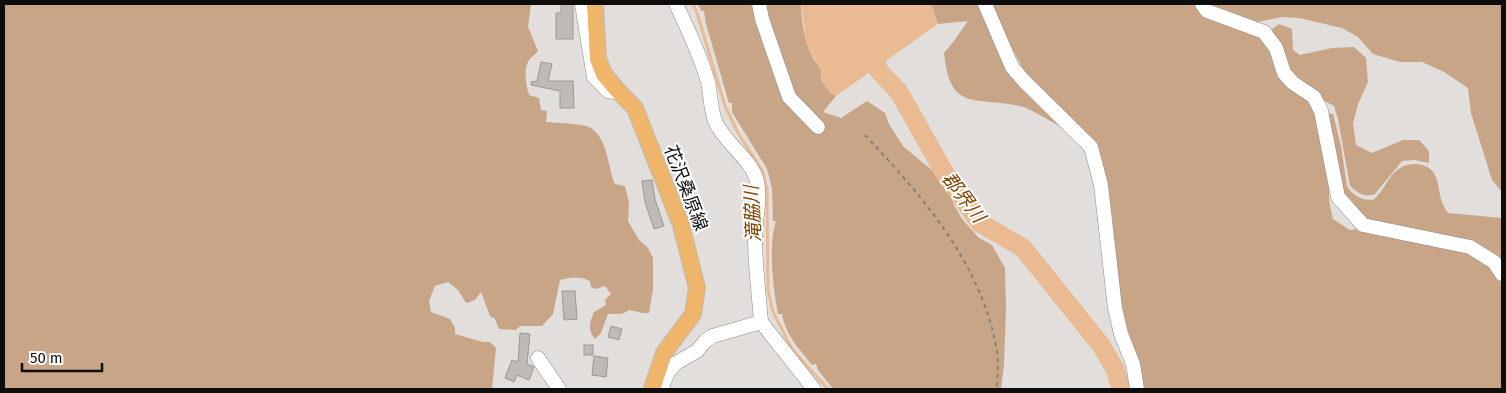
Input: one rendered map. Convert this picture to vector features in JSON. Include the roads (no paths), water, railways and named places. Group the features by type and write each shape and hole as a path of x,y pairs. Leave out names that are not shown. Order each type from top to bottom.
{"main road":[{"name":"花沢桑原線","path":"595,4 598,59 604,74 620,94 635,108 681,225 697,288 693,314 664,353 652,389"}],"street":[{"path":"582,4 594,77 608,91 620,94"},
{"path":"676,4 698,53 712,99 712,114 717,125 740,156 754,169 760,205 756,221 756,263 761,322 797,370 814,389"},
{"path":"759,4 762,19 789,97 818,127"},
{"path":"985,4 1012,67 1091,147 1101,185 1115,308 1121,334 1133,364 1137,389"},
{"path":"1202,4 1207,10 1264,32 1276,48 1284,73 1292,82 1314,97 1321,110 1338,197 1363,225 1470,247 1494,262 1502,274"},
{"path":"661,389 668,372 676,363 698,351 713,336 761,322"},
{"path":"538,358 559,389"}],"waterway":[{"name":"滝脇川","path":"693,4 725,106 738,133 762,170 767,189 768,290 773,312 792,349 828,389"},
{"name":"郡界川","path":"856,4 879,71 899,92 944,172 980,223 1023,248 1101,345 1115,369 1121,389"}]}
